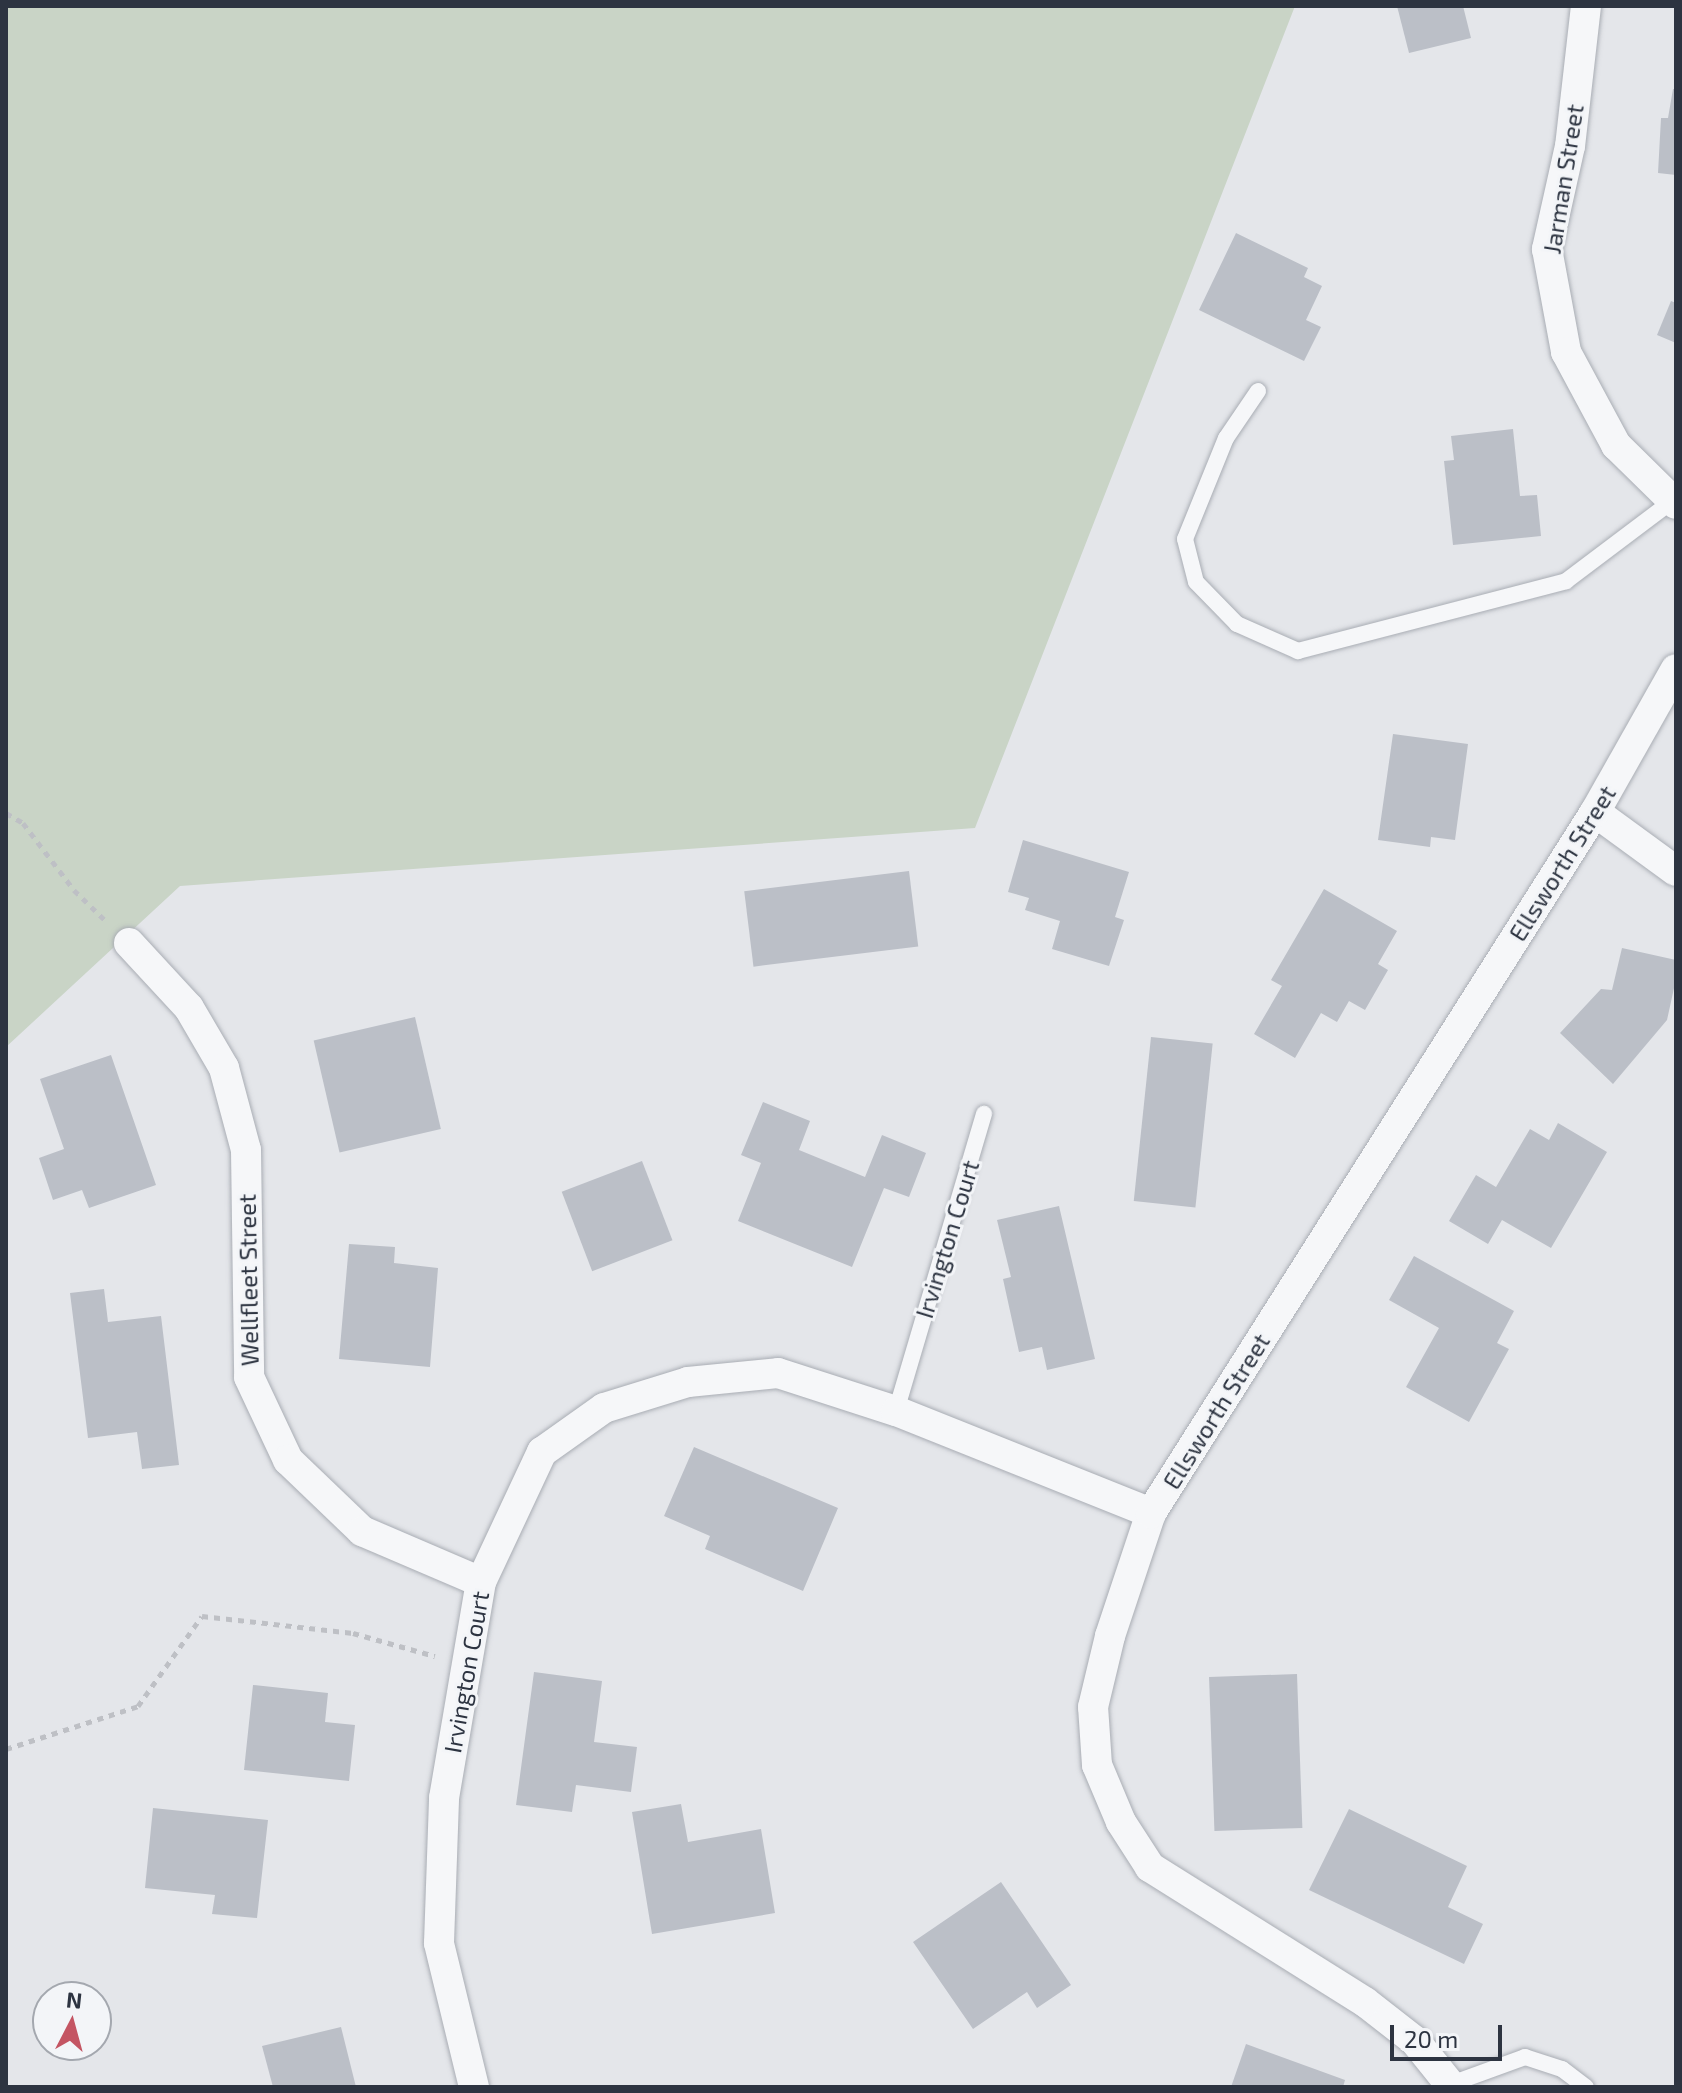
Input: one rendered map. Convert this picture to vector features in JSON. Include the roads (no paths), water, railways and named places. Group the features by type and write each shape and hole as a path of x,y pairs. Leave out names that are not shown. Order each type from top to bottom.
{"street":[{"name":"Jarman Street","path":"1586,6 1570,146 1547,249 1566,352 1616,445 1674,503"},
{"name":"Ellsworth Street","path":"1452,2086 1415,2041 1365,2002 1150,1867 1121,1822 1097,1765 1093,1707 1110,1636 1151,1513 1595,812 1676,669"},
{"path":"1595,812 1676,871"},
{"name":"Wellfleet Street","path":"129,943 189,1008 224,1068 246,1150 249,1377 288,1460 362,1531 481,1582"},
{"name":"Irvington Court","path":"474,2087 439,1943 444,1798 481,1582 542,1452 604,1408 688,1382 778,1373 896,1411 1151,1513"}],"lane":[{"path":"1258,391 1226,438 1185,539 1196,582 1237,624 1298,651 1566,581 1674,503"},
{"name":"Irvington Court","path":"896,1411 984,1114"},
{"path":"1452,2086 1525,2057 1562,2069 1586,2087"}]}
